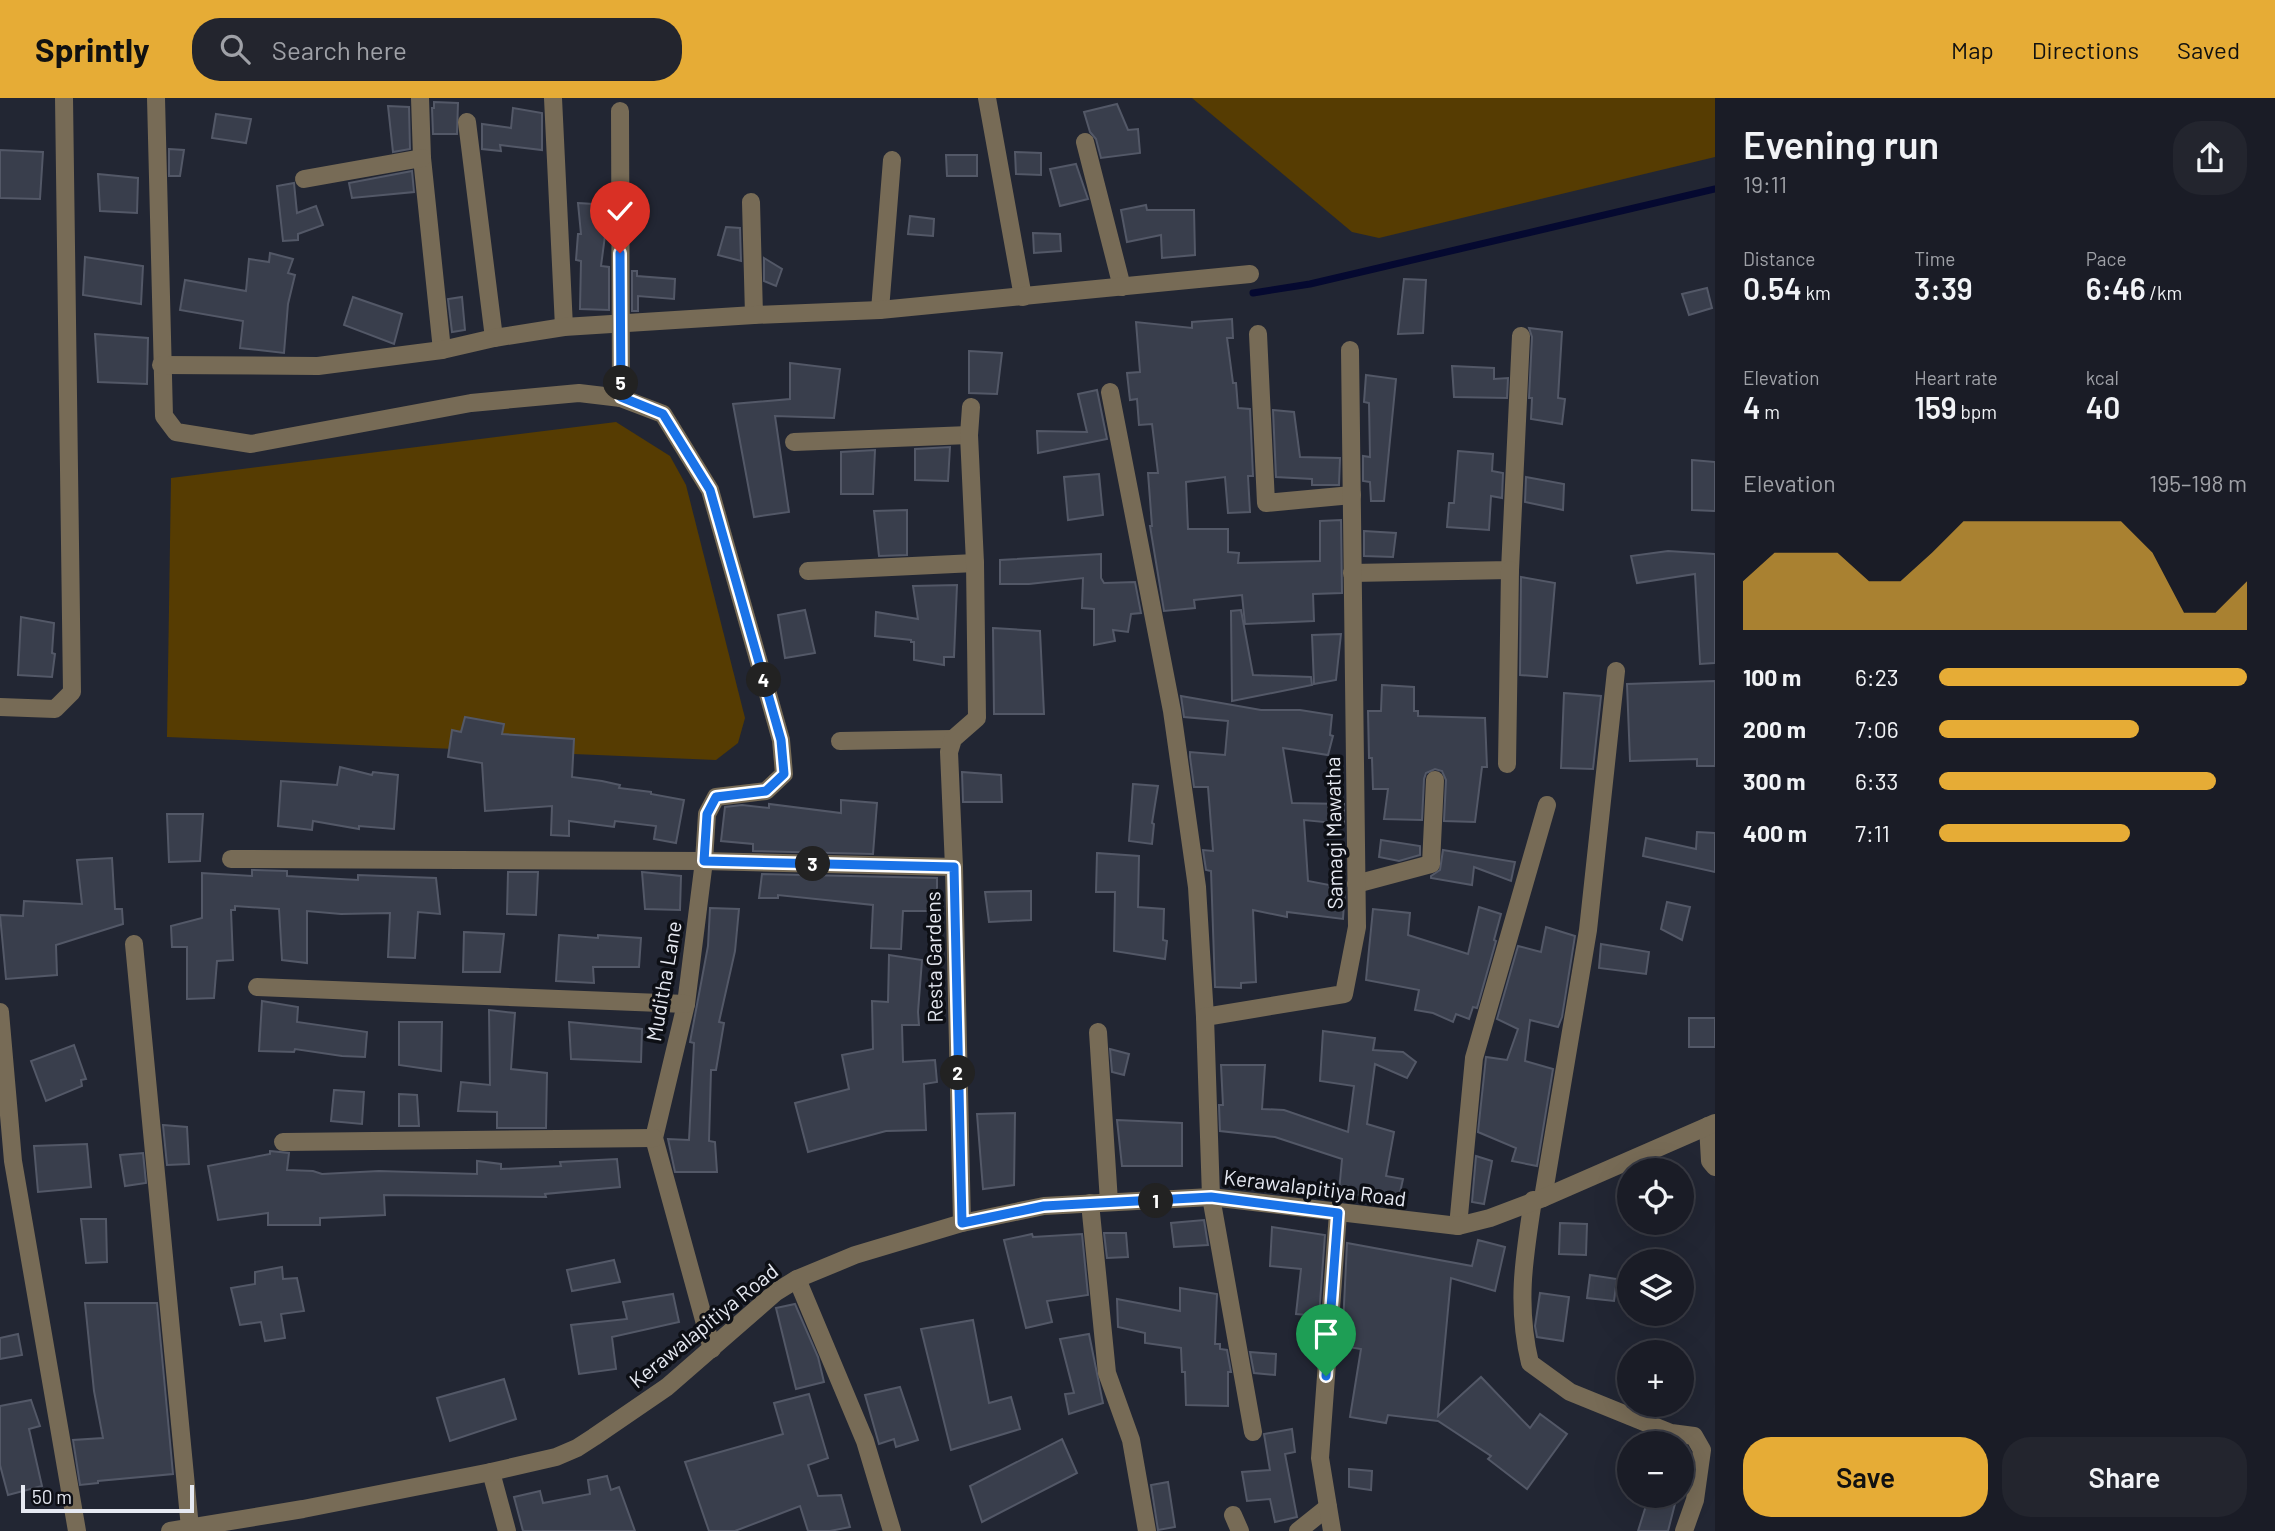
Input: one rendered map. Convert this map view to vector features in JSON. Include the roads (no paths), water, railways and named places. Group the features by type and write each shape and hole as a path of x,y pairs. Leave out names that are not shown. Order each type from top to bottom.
{"street":[{"path":"0,707 55,709 72,692 64,98"},
{"path":"156,98 164,416 176,432 251,444 471,403 579,393 621,397 620,111"},
{"path":"420,98 422,158 442,350"},
{"path":"553,98 564,327"},
{"path":"987,98 1023,297"},
{"path":"467,122 494,338"},
{"path":"1085,142 1122,287"},
{"path":"304,179 422,158"},
{"path":"880,310 892,160"},
{"path":"751,202 754,315"},
{"path":"161,365 318,366 442,350 494,338 564,327 880,310 1250,274"},
{"path":"1258,334 1266,503 1352,495"},
{"path":"1507,764 1510,570 1521,336"},
{"name":"Samagi Mawatha","path":"1205,1017 1343,994 1357,927 1350,350"},
{"path":"1110,392 1172,711 1197,887 1205,1017 1211,1197 1252,1432"},
{"name":"Muditha Lane","path":"621,397 663,414 710,490 781,740 784,774 766,791 716,797 707,814 704,861 685,1004 654,1138 712,1349"},
{"path":"840,741 953,739 977,718 971,407"},
{"path":"794,442 970,435"},
{"path":"808,571 975,563"},
{"path":"1352,573 1510,570"},
{"path":"1616,671 1588,930 1538,1199 1522,1270 1523,1333 1530,1363 1570,1392 1671,1433 1693,1436 1702,1450 1695,1500 1684,1531"},
{"name":"Resta Gardens","path":"953,739 949,752 962,1223"},
{"path":"1356,884 1430,864 1435,780"},
{"path":"1458,1226 1474,1058 1547,805"},
{"path":"231,859 704,861 954,867"},
{"path":"134,944 190,1528"},
{"path":"257,987 685,1004"},
{"path":"0,1012 13,1161 77,1531"},
{"path":"1098,1032 1109,1202"},
{"path":"1711,1125 1710,1161 1715,1167"},
{"name":"Kerawalapitiya Road","path":"170,1531 303,1509 556,1457 578,1448 667,1387 776,1292 797,1279 855,1255 962,1223 1044,1206 1211,1197 1458,1226 1490,1218 1538,1199 1711,1125"},
{"path":"282,1142 654,1138"},
{"path":"1090,1203 1107,1373 1131,1440 1147,1531"},
{"path":"1332,1531 1320,1458 1338,1213"},
{"path":"797,1279 865,1441 892,1531"},
{"path":"491,1472 507,1531"},
{"path":"1298,1531 1328,1507"}],"waterway":[{"path":"1253,293 1310,284 1715,189"}]}
